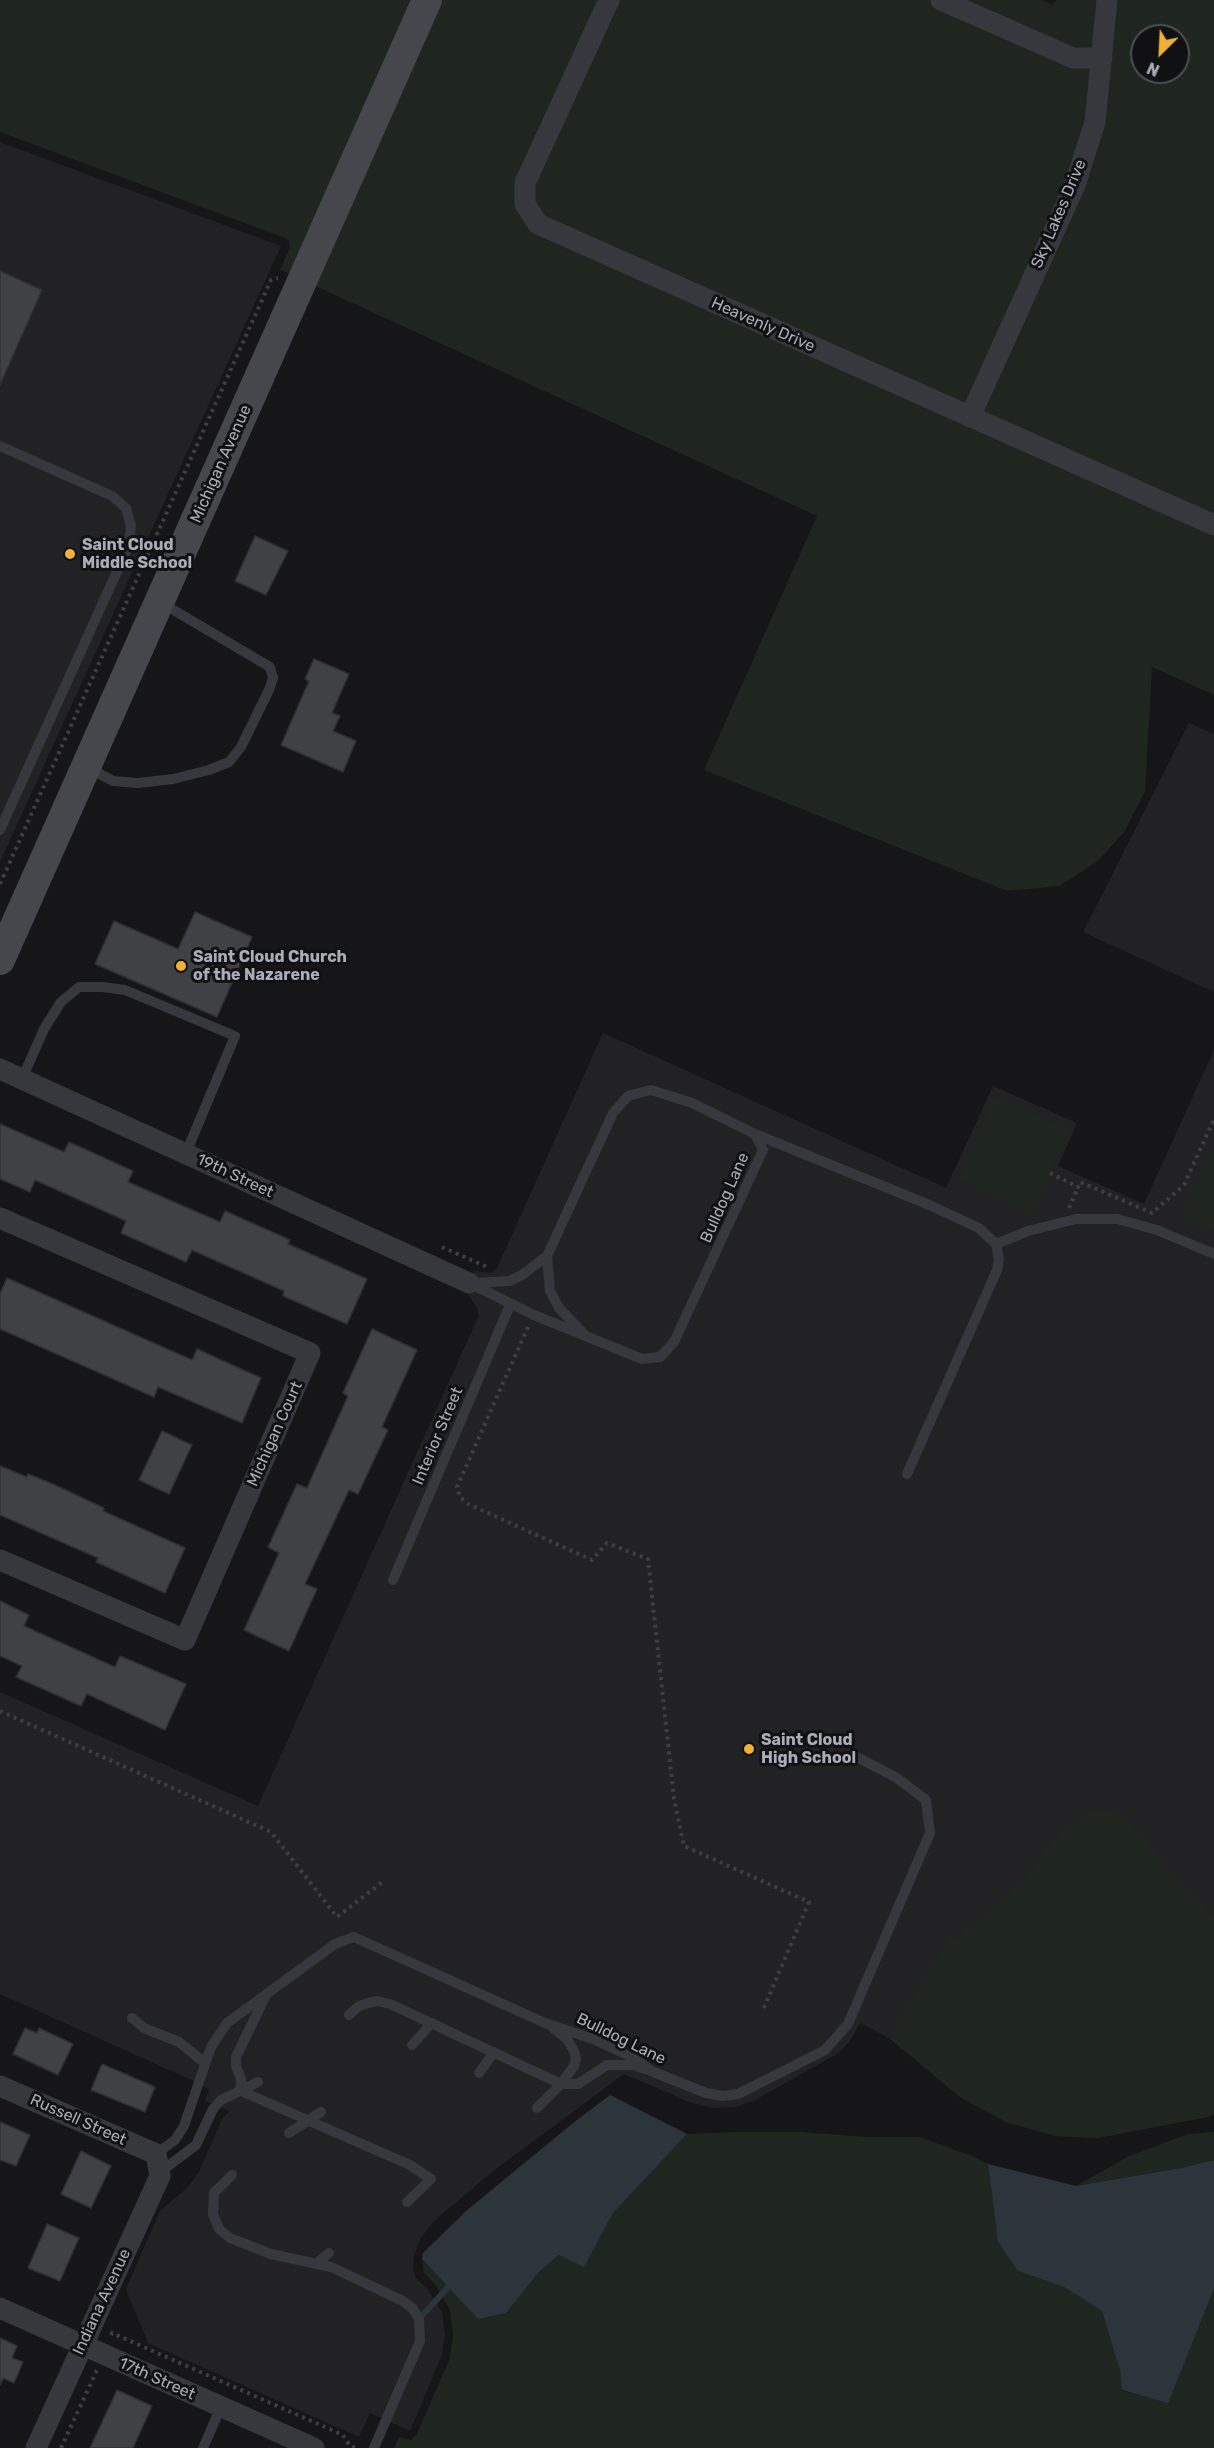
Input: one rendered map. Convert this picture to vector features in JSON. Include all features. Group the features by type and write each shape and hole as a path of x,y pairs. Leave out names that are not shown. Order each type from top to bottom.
{"street":[{"name":"Michigan Avenue","path":"0,960 428,0"},
{"name":"Heavenly Drive","path":"609,0 525,183 525,204 538,224 1214,525"},
{"path":"941,0 1073,58 1102,58"},
{"name":"Sky Lakes Drive","path":"970,417 1075,185 1095,122 1107,0"},
{"name":"19th Street","path":"0,1069 469,1283"},
{"name":"Michigan Court","path":"0,1218 310,1353 185,1640 0,1560"},
{"name":"Russell Street","path":"0,2086 156,2154"},
{"path":"156,2154 160,2176"},
{"name":"Indiana Avenue","path":"36,2448 160,2176"},
{"name":"17th Street","path":"0,2308 314,2448"}],"lane":[{"path":"0,446 112,496 126,508 131,526 129,545 0,830"},
{"path":"86,767 113,781 138,783 173,779 229,762 241,747 269,690 273,678 270,667 159,602"},
{"path":"22,1079 61,1002 79,987 125,990 235,1036 186,1153"},
{"name":"Bulldog Lane","path":"651,1090 692,1103 755,1134 764,1150 674,1342 660,1357 642,1359 510,1305 469,1283 488,1284 510,1281 547,1256 613,1113 628,1096 651,1090"},
{"path":"755,1134 927,1204 979,1228 996,1244 998,1270 907,1474"},
{"path":"996,1244 1028,1231 1076,1219 1117,1219 1157,1230 1214,1254"},
{"name":"Bulldog Lane","path":"547,1256 550,1291 559,1308 586,1336"},
{"name":"Interior Street","path":"393,1580 510,1305"},
{"name":"Bulldog Lane","path":"156,2154 175,2140 184,2126 211,2047 227,2023 335,1944 354,1937 545,2023 593,2039 636,2059 651,2071 706,2093 723,2096 738,2094 825,2050 848,2024 930,1833 926,1800 897,1778 853,1755"},
{"path":"242,2091 236,2056 248,2027 267,1993"},
{"path":"350,2016 360,2006 377,2001 390,2004 561,2084 578,2084 607,2065 634,2065 651,2071"},
{"path":"132,2018 144,2028 179,2043 205,2063"},
{"path":"412,2045 432,2023"},
{"path":"537,2108 561,2084 574,2066 576,2058 574,2051 561,2033 545,2023"},
{"path":"479,2073 494,2052"},
{"path":"160,2176 167,2167 196,2145 213,2109 221,2100 258,2082"},
{"path":"242,2091 410,2165 431,2179 407,2202"},
{"path":"289,2133 321,2112"},
{"path":"232,2175 214,2193 213,2214 219,2229 230,2238 271,2254 331,2267 403,2301 413,2309 419,2319 420,2341 374,2448"},
{"path":"316,2264 329,2253"},
{"path":"203,2448 221,2407"}],"path":[{"path":"1050,1173 1078,1186 1080,1182 1152,1213 1184,1185 1214,1119"},
{"path":"440,1247 494,1270 497,1275 510,1281"},
{"path":"534,1315 456,1487 459,1497 468,1504 592,1560 607,1543 648,1559 674,1799 684,1846 809,1902 763,2010"},
{"path":"0,1711 271,1832 337,1917 385,1880"},
{"path":"62,2448 112,2333 343,2435 350,2446 357,2448"}],"shaded area":[{"path":"0,0 416,0 290,274 280,270 290,247 289,241 285,238 0,132"},
{"path":"438,0 1041,0 1053,5 1056,0 1214,0 1214,695 1152,667 1145,792 1124,832 1098,861 1059,886 1007,891 704,770 817,516 311,284"},
{"name":"Saint Cloud Middle School","path":"0,142 281,246 0,862"},
{"path":"1189,723 1214,734 1214,992 1083,932"},
{"name":"Saint Cloud High School","path":"603,1033 946,1188 993,1086 1077,1123 1058,1166 1144,1204 1214,1050 1214,2114 1098,2138 1055,2136 1006,2122 960,2097 889,2038 860,2023 850,2041 837,2054 755,2100 737,2107 712,2108 692,2103 624,2074 492,2172 434,2221 420,2239 414,2255 413,2269 416,2278 428,2290 442,2312 445,2334 442,2355 410,2431 370,2413 359,2437 148,2343 126,2289 160,2211 188,2187 199,2172 222,2119 229,2111 205,2101 209,2089 198,2083 0,1994 0,1692 258,1806 479,1315 466,1291 474,1271 492,1273 497,1268"},
{"path":"995,1095 1070,1129 1033,1213 958,1180"},
{"path":"1214,1145 1214,1232 1181,1218"},
{"path":"1089,1810 1117,1810 1214,1916 1214,2114 1208,2117 1098,2138 1055,2136 1006,2122 960,2097 889,2038 948,1938 960,1936 1029,1876 1042,1853"},
{"path":"610,2095 687,2134 613,2213 584,2267 559,2255 540,2271 506,2313 478,2319 422,2259 423,2253 466,2211"},
{"path":"736,2132 920,2137 988,2164 998,2242 1018,2271 1064,2287 1102,2311 1120,2371 1122,2391 1168,2402 1214,2289 1214,2448 394,2448 399,2437 411,2440 417,2434 450,2358 453,2335 450,2310 435,2284 424,2273 422,2259 478,2319 506,2313 540,2271 560,2255 584,2266 613,2213 687,2134"},
{"path":"1214,2132 1214,2160 1076,2186 1129,2156 1188,2134"},
{"path":"1214,2160 1214,2289 1168,2403 1122,2390 1120,2371 1102,2311 1064,2287 1018,2271 998,2242 988,2164 1076,2186"}],"building":[{"path":"0,271 42,290 0,385"},
{"path":"255,536 288,551 266,595 235,581"},
{"path":"314,659 349,674 332,713 340,716 333,731 356,741 343,772 281,745 309,681 305,679"},
{"path":"195,912 252,937 217,1017 95,964 114,921 178,949"},
{"path":"0,1124 64,1152 69,1142 133,1171 128,1182 220,1222 225,1211 290,1240 288,1244 367,1279 347,1324 283,1296 284,1291 192,1250 186,1262 121,1233 126,1221 35,1180 30,1192 0,1179"},
{"path":"7,1278 192,1360 197,1349 261,1378 242,1423 158,1387 154,1397 0,1329 0,1294"},
{"path":"372,1329 417,1350 382,1427 388,1430 358,1494 349,1490 305,1584 317,1589 289,1651 244,1630 279,1553 268,1547 297,1484 307,1488 348,1396 343,1393"},
{"path":"162,1431 192,1445 169,1494 139,1480"},
{"path":"0,1466 55,1485 104,1508 103,1511 185,1548 165,1593 96,1562 98,1558 0,1515"},
{"path":"0,1601 29,1615 24,1626 115,1667 120,1656 186,1684 165,1730 87,1694 81,1706 16,1677 22,1666 0,1656"},
{"path":"25,2028 37,2033 39,2028 73,2044 58,2075 13,2054"},
{"path":"102,2064 155,2087 145,2112 91,2090"},
{"path":"0,2122 30,2135 16,2166 0,2160"},
{"path":"81,2151 111,2166 91,2208 61,2194"},
{"path":"47,2224 79,2238 60,2281 28,2268"},
{"path":"0,2338 17,2346 12,2358 23,2362 14,2383 3,2378 0,2385"},
{"path":"117,2390 152,2406 133,2448 90,2448"}],"waterway":[{"path":"419,2319 451,2284"}],"place":[{"name":"Saint Cloud Middle School","path":"70,554"},
{"name":"Saint Cloud Church of the Nazarene","path":"181,966"},
{"name":"Saint Cloud High School","path":"749,1749"}]}
